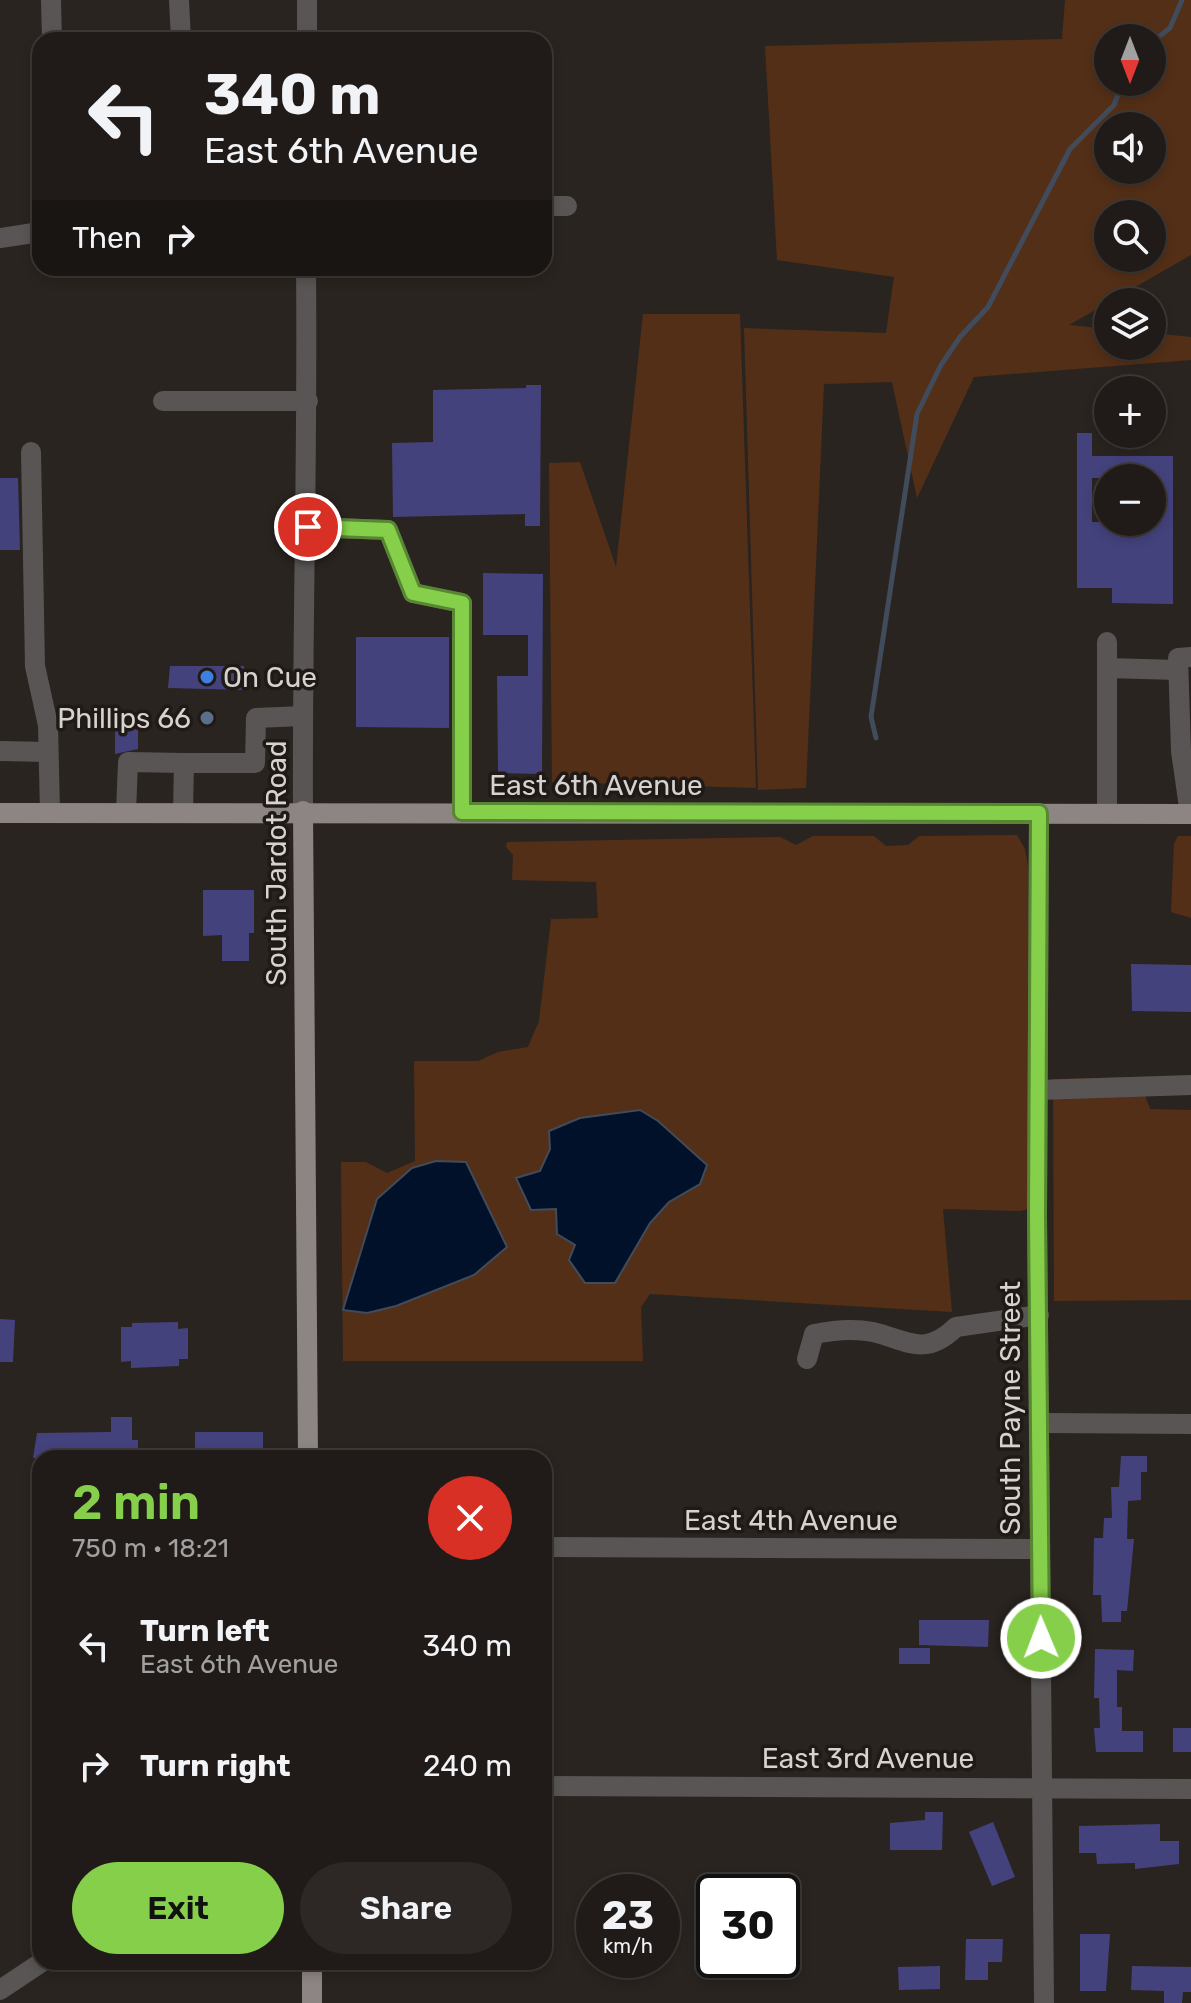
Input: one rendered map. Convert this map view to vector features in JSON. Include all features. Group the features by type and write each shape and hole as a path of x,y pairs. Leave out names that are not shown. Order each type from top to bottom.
{"main road":[{"name":"South Jardot Road","path":"303,811 308,1450"},
{"name":"East 6th Avenue","path":"0,813 1190,814"},
{"path":"312,1970 312,2003"}],"street":[{"path":"51,0 52,32"},
{"path":"179,0 181,32"},
{"path":"307,0 307,32"},
{"path":"552,206 567,206"},
{"path":"0,238 32,233"},
{"name":"South Jardot Road","path":"303,811 303,604 308,527 306,276"},
{"path":"163,401 308,401"},
{"path":"31,452 35,666 48,725 50,813"},
{"path":"308,527 388,530 413,593 462,603 462,812"},
{"path":"1107,642 1107,813"},
{"path":"1107,668 1184,664 1181,751 1190,814"},
{"path":"126,813 128,762 255,763 256,718 303,716"},
{"path":"0,751 48,752"},
{"path":"183,812 184,763"},
{"name":"South Payne Street","path":"1039,813 1039,1315 1042,1423 1039,1549 1045,1787 1044,2003"},
{"path":"1038,1090 1191,1085"},
{"path":"807,1359 814,1334 833,1330 874,1333 904,1344 927,1345 946,1337 956,1327 1039,1315"},
{"path":"1042,1423 1191,1424"},
{"name":"East 4th Avenue","path":"552,1547 1039,1549"},
{"name":"East 3rd Avenue","path":"552,1786 1191,1789"},
{"path":"0,1990 32,1969"}],"shaded area":[{"path":"1065,0 1191,0 1191,255 1166,269 1166,200 1094,200 1094,272 1161,272 1133,288 1094,288 1094,311 1069,325 1094,328 1094,360 1166,360 1166,334 1191,337 1191,360 974,377 917,498 892,382 824,384 806,788 758,790 744,328 886,333 894,277 777,260 765,46 1062,39"},
{"path":"643,314 740,314 756,788 552,782 549,463 580,462 616,567"},
{"path":"1017,835 1025,849 1028,866 1030,1208 1021,1211 943,1209 952,1312 650,1294 641,1307 643,1361 343,1361 341,1162 366,1162 387,1173 415,1161 414,1061 478,1061 498,1052 528,1047 539,1021 551,919 598,918 596,882 512,880 513,855 506,847 507,842 780,837 796,845 813,836 874,836 886,846 908,845 919,836"},
{"path":"1178,836 1191,836 1191,918 1171,912 1174,844"},
{"path":"1138,1077 1150,1109 1191,1110 1191,1300 1054,1301 1053,1079"}],"water":[{"path":"640,1110 658,1121 707,1165 700,1184 669,1202 650,1223 615,1283 585,1283 569,1260 575,1245 557,1234 556,1209 531,1210 516,1178 540,1171 550,1149 549,1131 580,1118"},
{"path":"436,1161 466,1162 507,1247 474,1275 396,1306 367,1313 343,1310 377,1199 412,1168"}],"building":[{"path":"526,385 541,385 540,526 525,526 525,514 393,517 392,443 433,442 433,390 526,388"},
{"path":"1077,433 1092,433 1092,456 1173,456 1173,604 1112,603 1112,588 1077,588"},
{"path":"0,478 18,478 20,550 0,550"},
{"path":"483,573 543,574 542,774 498,773 497,676 528,676 528,635 483,635"},
{"path":"356,637 449,637 449,728 356,727"},
{"name":"On Cue","path":"170,666 244,666 246,690 168,688"},
{"path":"115,729 138,729 138,749 115,754"},
{"path":"203,890 254,890 254,933 249,933 249,961 222,961 222,935 203,936"},
{"path":"1131,964 1191,965 1191,1012 1132,1011"},
{"path":"0,1319 15,1320 13,1362 0,1362"},
{"path":"178,1322 178,1329 188,1328 188,1359 179,1359 179,1366 131,1368 131,1361 121,1362 121,1327 132,1327 132,1323"},
{"path":"111,1417 132,1417 132,1440 138,1440 138,1450 34,1450 37,1433 111,1432"},
{"path":"195,1432 263,1432 263,1450 195,1450"},
{"path":"1121,1456 1147,1456 1147,1472 1141,1472 1141,1500 1128,1501 1127,1539 1134,1539 1127,1611 1121,1611 1121,1622 1102,1622 1101,1595 1093,1595 1094,1538 1103,1538 1104,1518 1112,1518 1111,1487 1119,1487"},
{"path":"919,1620 989,1620 988,1647 919,1645"},
{"path":"899,1648 930,1648 930,1664 899,1664"},
{"path":"1095,1649 1134,1650 1133,1671 1117,1670 1117,1707 1122,1707 1122,1731 1143,1731 1143,1752 1096,1752 1094,1728 1100,1728 1099,1698 1094,1698"},
{"path":"1173,1728 1191,1728 1191,1752 1173,1752"},
{"path":"925,1812 943,1812 942,1850 890,1850 890,1823 925,1820"},
{"path":"993,1822 1015,1877 992,1886 969,1832"},
{"path":"1160,1824 1160,1841 1179,1841 1179,1864 1135,1869 1135,1863 1097,1864 1096,1853 1079,1853 1079,1826"},
{"path":"1080,1934 1110,1934 1106,1991 1080,1991"},
{"path":"966,1939 1003,1939 1002,1962 988,1962 988,1980 965,1980"},
{"path":"940,1966 940,1989 899,1990 898,1967"},
{"path":"1132,1966 1191,1967 1191,1992 1183,1992 1182,2003 1164,2003 1164,1991 1131,1990"}],"waterway":[{"path":"1166,31 1182,0"},
{"path":"876,738 871,717 917,414 941,365 960,337 988,307 1070,149 1114,105 1118,96"}],"place":[{"name":"On Cue","path":"207,677"},
{"name":"Phillips 66","path":"207,718"}],"route":[{"path":"308,527 388,530 413,593 462,603 462,812 1039,813 1037,1216 1042,1423 1039,1549 1041,1638"}]}
